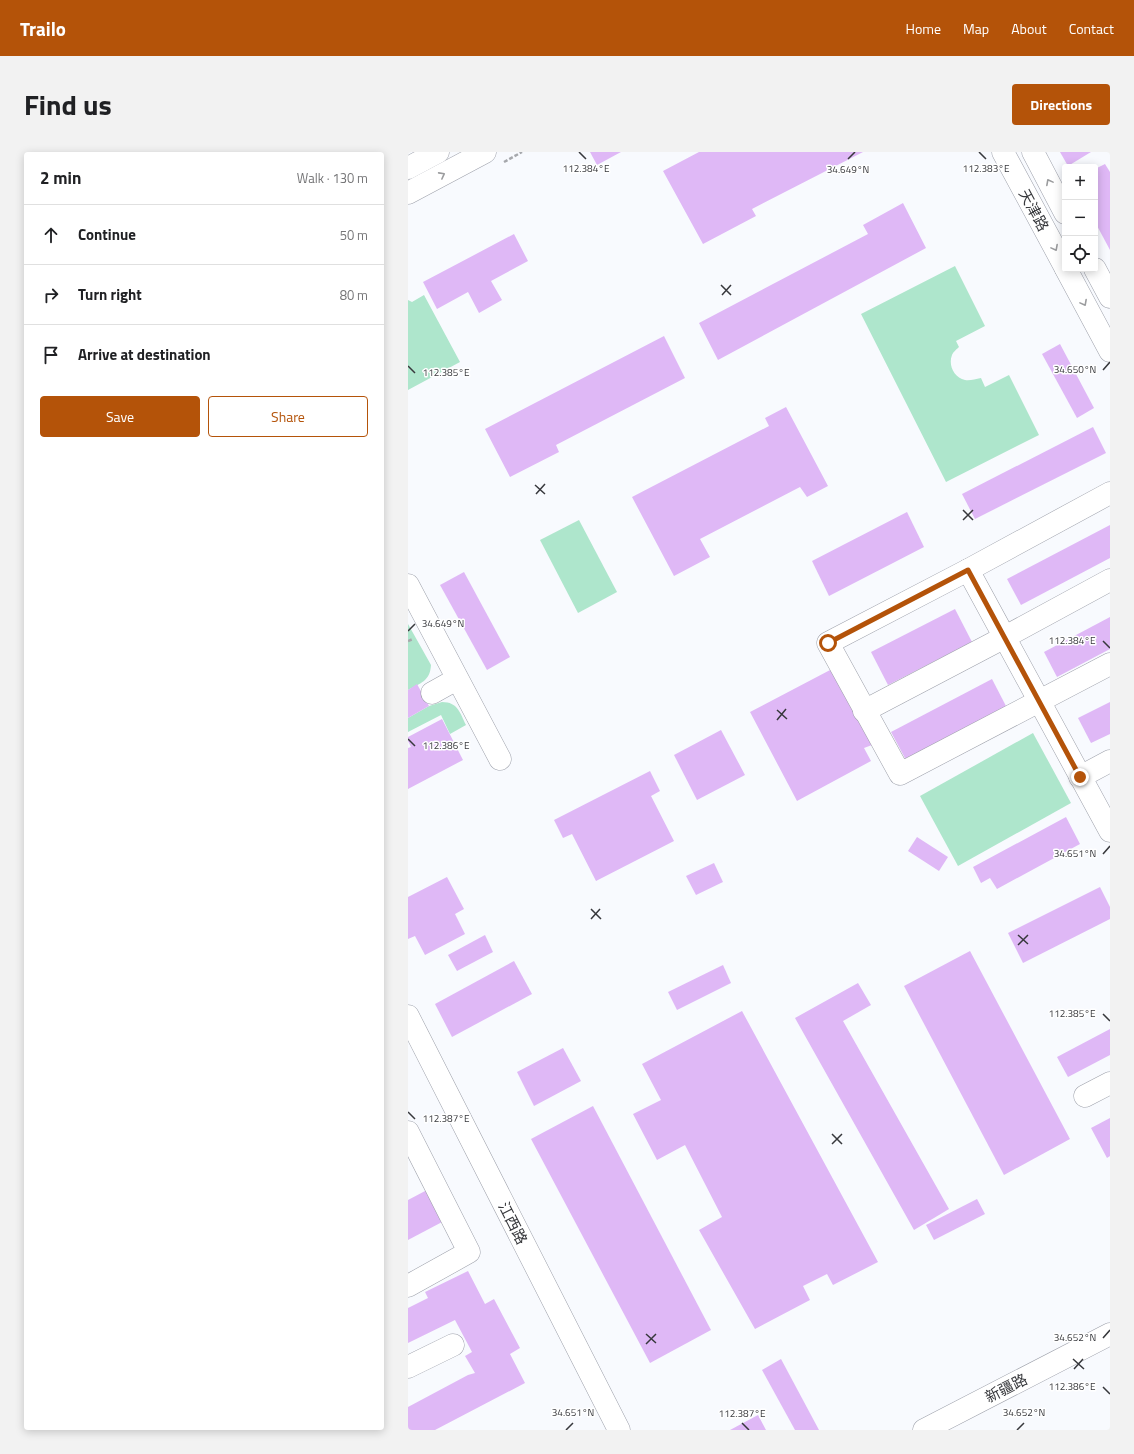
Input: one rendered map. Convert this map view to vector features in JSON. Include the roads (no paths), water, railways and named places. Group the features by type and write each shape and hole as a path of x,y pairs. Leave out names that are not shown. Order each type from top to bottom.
{"street":[{"path":"408,168 438,152"},
{"path":"408,193 485,152"},
{"name":"天津路","path":"1003,152 1062,262"},
{"name":"天津路","path":"1033,152 1062,206"},
{"name":"天津路","path":"1067,272 1110,351"},
{"path":"1097,272 1110,297"},
{"path":"1110,493 968,570 828,643 864,711 900,774 1110,664"},
{"path":"968,570 1110,831"},
{"path":"864,711 1005,638 1110,580"},
{"path":"408,585 500,759"},
{"path":"432,693 457,679"},
{"path":"1080,777 1110,761"},
{"name":"江西路","path":"408,1016 619,1430"},
{"path":"1085,1096 1110,1083"},
{"path":"408,1132 469,1252 408,1286"},
{"name":"新疆路","path":"924,1430 1110,1334"},
{"path":"408,1367 453,1345"}]}
